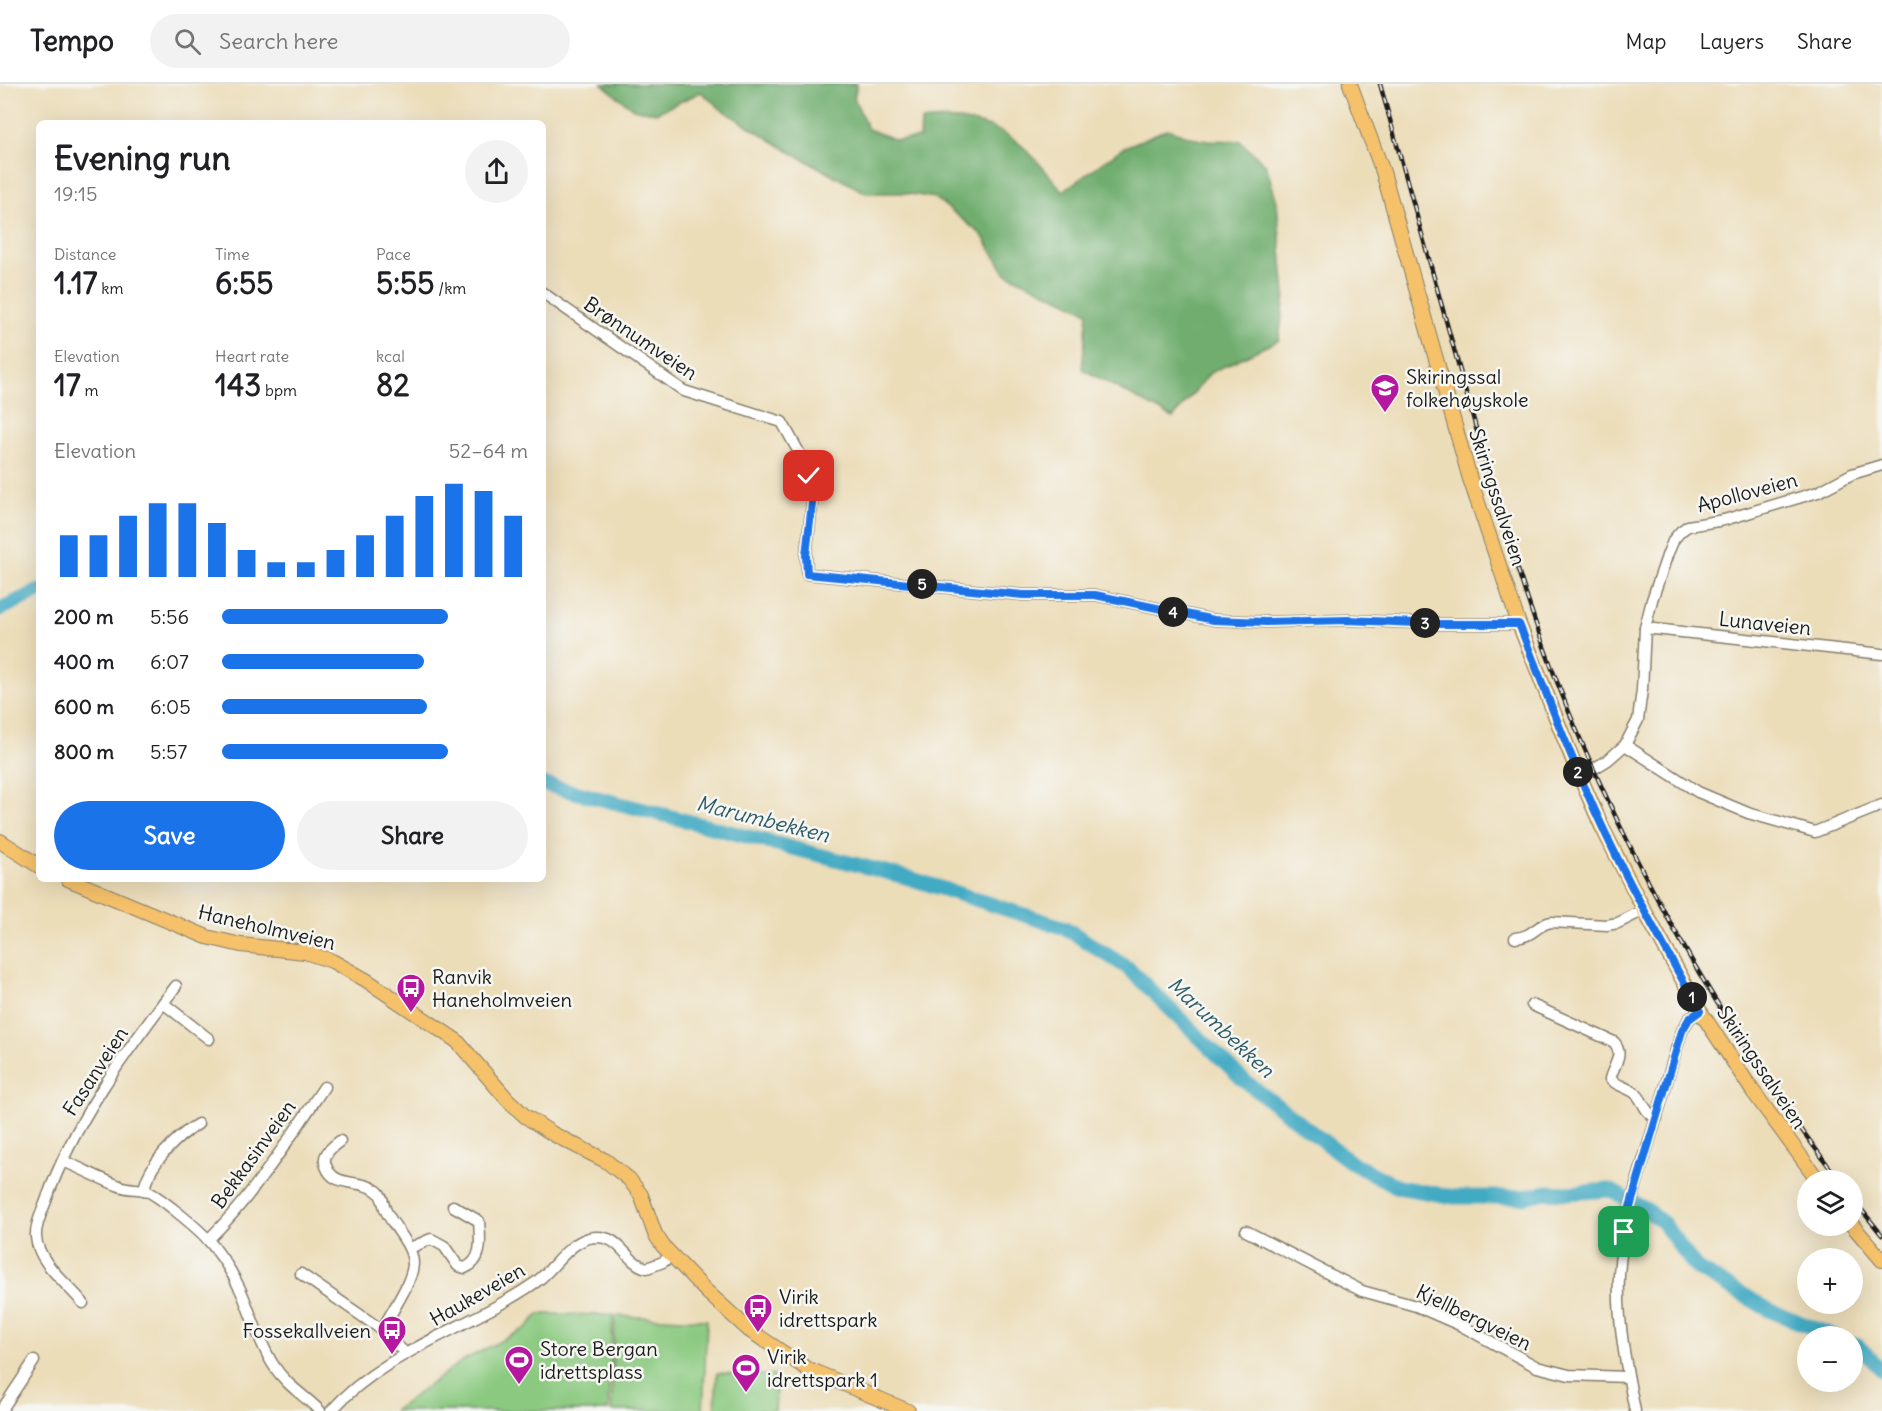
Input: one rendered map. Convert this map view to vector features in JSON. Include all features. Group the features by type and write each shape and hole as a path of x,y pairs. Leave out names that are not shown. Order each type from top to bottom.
{"main road":[{"name":"Skiringssalveien","path":"1350,84 1383,172 1470,479 1519,624 1580,777 1602,827 1644,910 1700,1011 1752,1090 1811,1170"},
{"path":"0,841 36,864"},
{"name":"Haneholmveien","path":"75,882 207,937 241,945 305,952 332,961 366,980 457,1041 507,1100 525,1116 553,1134 597,1155 622,1173 641,1195 655,1234 671,1256 731,1314 789,1359 829,1379 908,1411"},
{"path":"1861,1236 1882,1260"}],"street":[{"name":"Brønnumveien","path":"546,295 684,391 782,422 801,456 813,495 806,555 807,574 1023,595 1095,595 1214,620 1519,624"},
{"name":"Apolloveien","path":"1580,777 1608,760 1624,745 1633,732 1640,710 1645,628 1668,553 1674,539 1681,531 1689,526 1724,520 1818,492 1852,474 1882,465"},
{"name":"Lunaveien","path":"1645,628 1882,654"},
{"path":"1624,745 1698,792 1748,813 1815,832 1882,805"},
{"path":"1515,938 1529,936 1543,924 1551,922 1607,925 1618,923 1644,910"},
{"name":"Fasanveien","path":"83,1303 39,1252 36,1236 39,1221 56,1172 101,1089 176,986"},
{"path":"163,1003 209,1039"},
{"path":"1532,1005 1614,1042 1619,1047 1619,1055 1610,1079 1638,1096 1646,1112 1657,1118"},
{"path":"1635,1411 1623,1346 1619,1299 1621,1253 1633,1194 1682,1031 1689,1019 1700,1011"},
{"name":"Bekkasinveien","path":"208,1240 223,1226 324,1087"},
{"path":"144,1190 149,1174 175,1140 198,1124"},
{"path":"340,1141 325,1157 324,1163 329,1173 336,1179 378,1191 386,1211 410,1248 413,1261 410,1275 382,1330"},
{"path":"63,1161 116,1185 132,1190 144,1190 177,1212 208,1240 230,1271 240,1290 250,1318 275,1368 294,1389 321,1411"},
{"path":"410,1248 431,1239 444,1246 458,1266 465,1268 474,1262 479,1252 479,1221 453,1206"},
{"name":"Kjellbergveien","path":"1246,1231 1362,1291 1416,1306 1462,1326 1538,1368 1569,1375 1628,1377"},
{"name":"Haukeveien","path":"331,1411 360,1383 406,1354 540,1280 572,1247 588,1239 604,1238 613,1241 638,1264 647,1268 671,1256"},
{"path":"301,1274 382,1330 406,1354"},
{"path":"1,1411 34,1362"}],"green space":[{"path":"602,84 857,84 854,98 868,129 896,140 920,138 921,121 961,120 988,126 1012,138 1022,146 1063,191 1123,148 1167,129 1200,140 1240,141 1266,165 1277,202 1285,295 1279,340 1210,373 1173,418 1082,369 1088,312 1005,273 982,235 935,198 904,193 866,193 794,154 722,110 701,92 656,113 633,109"},
{"name":"Store Bergan idrettsplass","path":"539,1314 613,1315 608,1411 394,1411 462,1361 526,1328"},
{"path":"615,1316 707,1320 703,1411 611,1411"},
{"name":"Virik idrettspark 1","path":"717,1373 777,1376 775,1411 715,1411"}],"waterway":[{"name":"Marumbekken","path":"0,609 36,592"},
{"name":"Marumbekken","path":"546,785 909,878 1065,928 1128,968 1241,1078 1352,1163 1398,1187 1454,1197 1523,1197 1547,1192 1610,1190 1647,1210 1663,1223 1696,1268 1771,1311 1809,1326"},
{"name":"Marumbekken","path":"1863,1351 1882,1370"}],"railway":[{"path":"1380,84 1503,520 1540,636 1569,712 1625,836 1689,955 1760,1070 1832,1170"},
{"path":"1863,1212 1882,1235"}],"place":[{"name":"Skiringssal folkehøyskole","path":"1385,414"},
{"name":"Ranvik Haneholmveien","path":"411,1014"},
{"name":"Virik idrettspark","path":"758,1334"},
{"name":"Fossekallveien","path":"392,1356"},
{"name":"Store Bergan idrettsplass","path":"519,1386"},
{"name":"Virik idrettspark 1","path":"746,1394"}],"route":[{"path":"809,476 813,495 806,555 807,574 1023,595 1095,595 1214,620 1519,624 1602,827 1644,910 1700,1011 1689,1019 1682,1031 1624,1232"}]}
